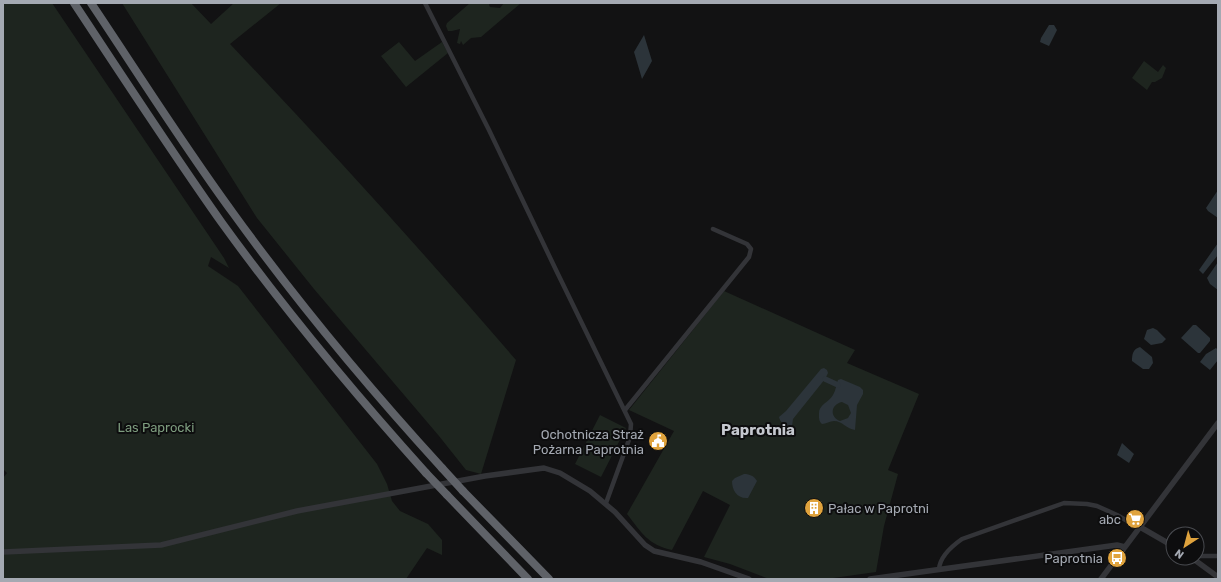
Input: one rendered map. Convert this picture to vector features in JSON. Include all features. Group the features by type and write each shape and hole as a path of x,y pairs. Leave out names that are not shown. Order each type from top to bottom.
{"highway":[{"path":"74,3 187,172 247,257 341,376 447,495 528,579"},
{"path":"91,3 220,194 280,277 356,371 463,492 549,579"}],"street":[{"path":"425,3 489,130 631,424 630,437 606,503"},
{"path":"625,410 749,257 751,249 747,244 713,229"},
{"path":"1102,579 1218,423"},
{"path":"3,552 161,545 297,511 485,476 539,468 549,469 572,479 606,503 641,541 654,551 701,562 749,579"},
{"path":"939,569 941,560 949,550 962,539 1064,503 1097,506 1117,515 1165,541"},
{"path":"870,579 1116,545 1125,547"},
{"path":"1205,556 1218,556"},
{"path":"1203,566 1218,577"}],"green space":[{"name":"Las Paprocki","path":"3,3 52,3 224,258 229,268 211,257 208,266 238,286 377,464 387,484 392,501 400,511 428,524 442,540 442,555 427,548 406,579 3,579 3,478 7,473 3,469"},
{"path":"122,3 191,3 211,24 234,3 281,3 230,44 375,200 516,360 481,474 466,470 314,289 257,218"},
{"path":"470,3 490,3 490,7 500,8 504,3 521,3 481,37 471,38 463,45 461,41 460,44 457,43 460,29 448,31 446,26 447,23"},
{"path":"399,42 415,61 442,42 448,53 406,87 381,56"},
{"path":"1144,61 1158,72 1163,65 1166,68 1162,78 1152,82 1147,90 1132,78"},
{"path":"724,291 855,350 847,363 919,394 888,470 898,474 884,526 876,572 826,579 769,579 730,564 704,557 730,505 703,491 672,550 657,545 646,537 627,514 674,431 629,410"},
{"path":"600,415 626,428 601,477 575,464"}],"shaded area":[{"path":"1049,25 1054,25 1057,30 1049,46 1040,42"},
{"path":"644,35 652,61 642,79 634,52"},
{"path":"1218,190 1218,218 1206,208"},
{"path":"1218,243 1218,255 1203,274 1199,270"},
{"path":"1218,262 1218,290 1210,284 1207,278"},
{"path":"1193,325 1196,325 1210,338 1210,341 1200,353 1198,353 1181,338"},
{"path":"1153,328 1166,339 1162,343 1151,345 1144,339 1147,330"},
{"path":"1140,347 1152,357 1153,363 1149,369 1143,369 1132,361 1133,352"},
{"path":"1216,348 1218,350 1218,360 1210,370 1200,362 1206,354"},
{"path":"824,368 828,373 825,379 793,419 792,426 788,427 781,422 779,417 786,411 821,369"},
{"path":"841,379 860,387 863,390 863,394 857,405 855,430 837,421 822,424 819,420 820,409 833,395 838,380","holes":["842,402 848,405 851,413 848,418 840,421 836,419 833,414 836,405"]},
{"path":"1122,443 1134,454 1129,463 1117,455"},
{"path":"744,474 752,476 757,481 748,498 738,495 734,491 732,484 732,481 735,478"}],"waterway":[{"path":"825,379 838,385"}],"place":[{"name":"Ochotnicza Straż Pożarna Paprotnia","path":"658,441"},
{"name":"Pałac w Paprotni","path":"814,508"},
{"name":"abc","path":"1135,519"},
{"name":"Paprotnia","path":"1117,558"}],"district":[{"name":"Paprotnia","path":"758,430"}]}
